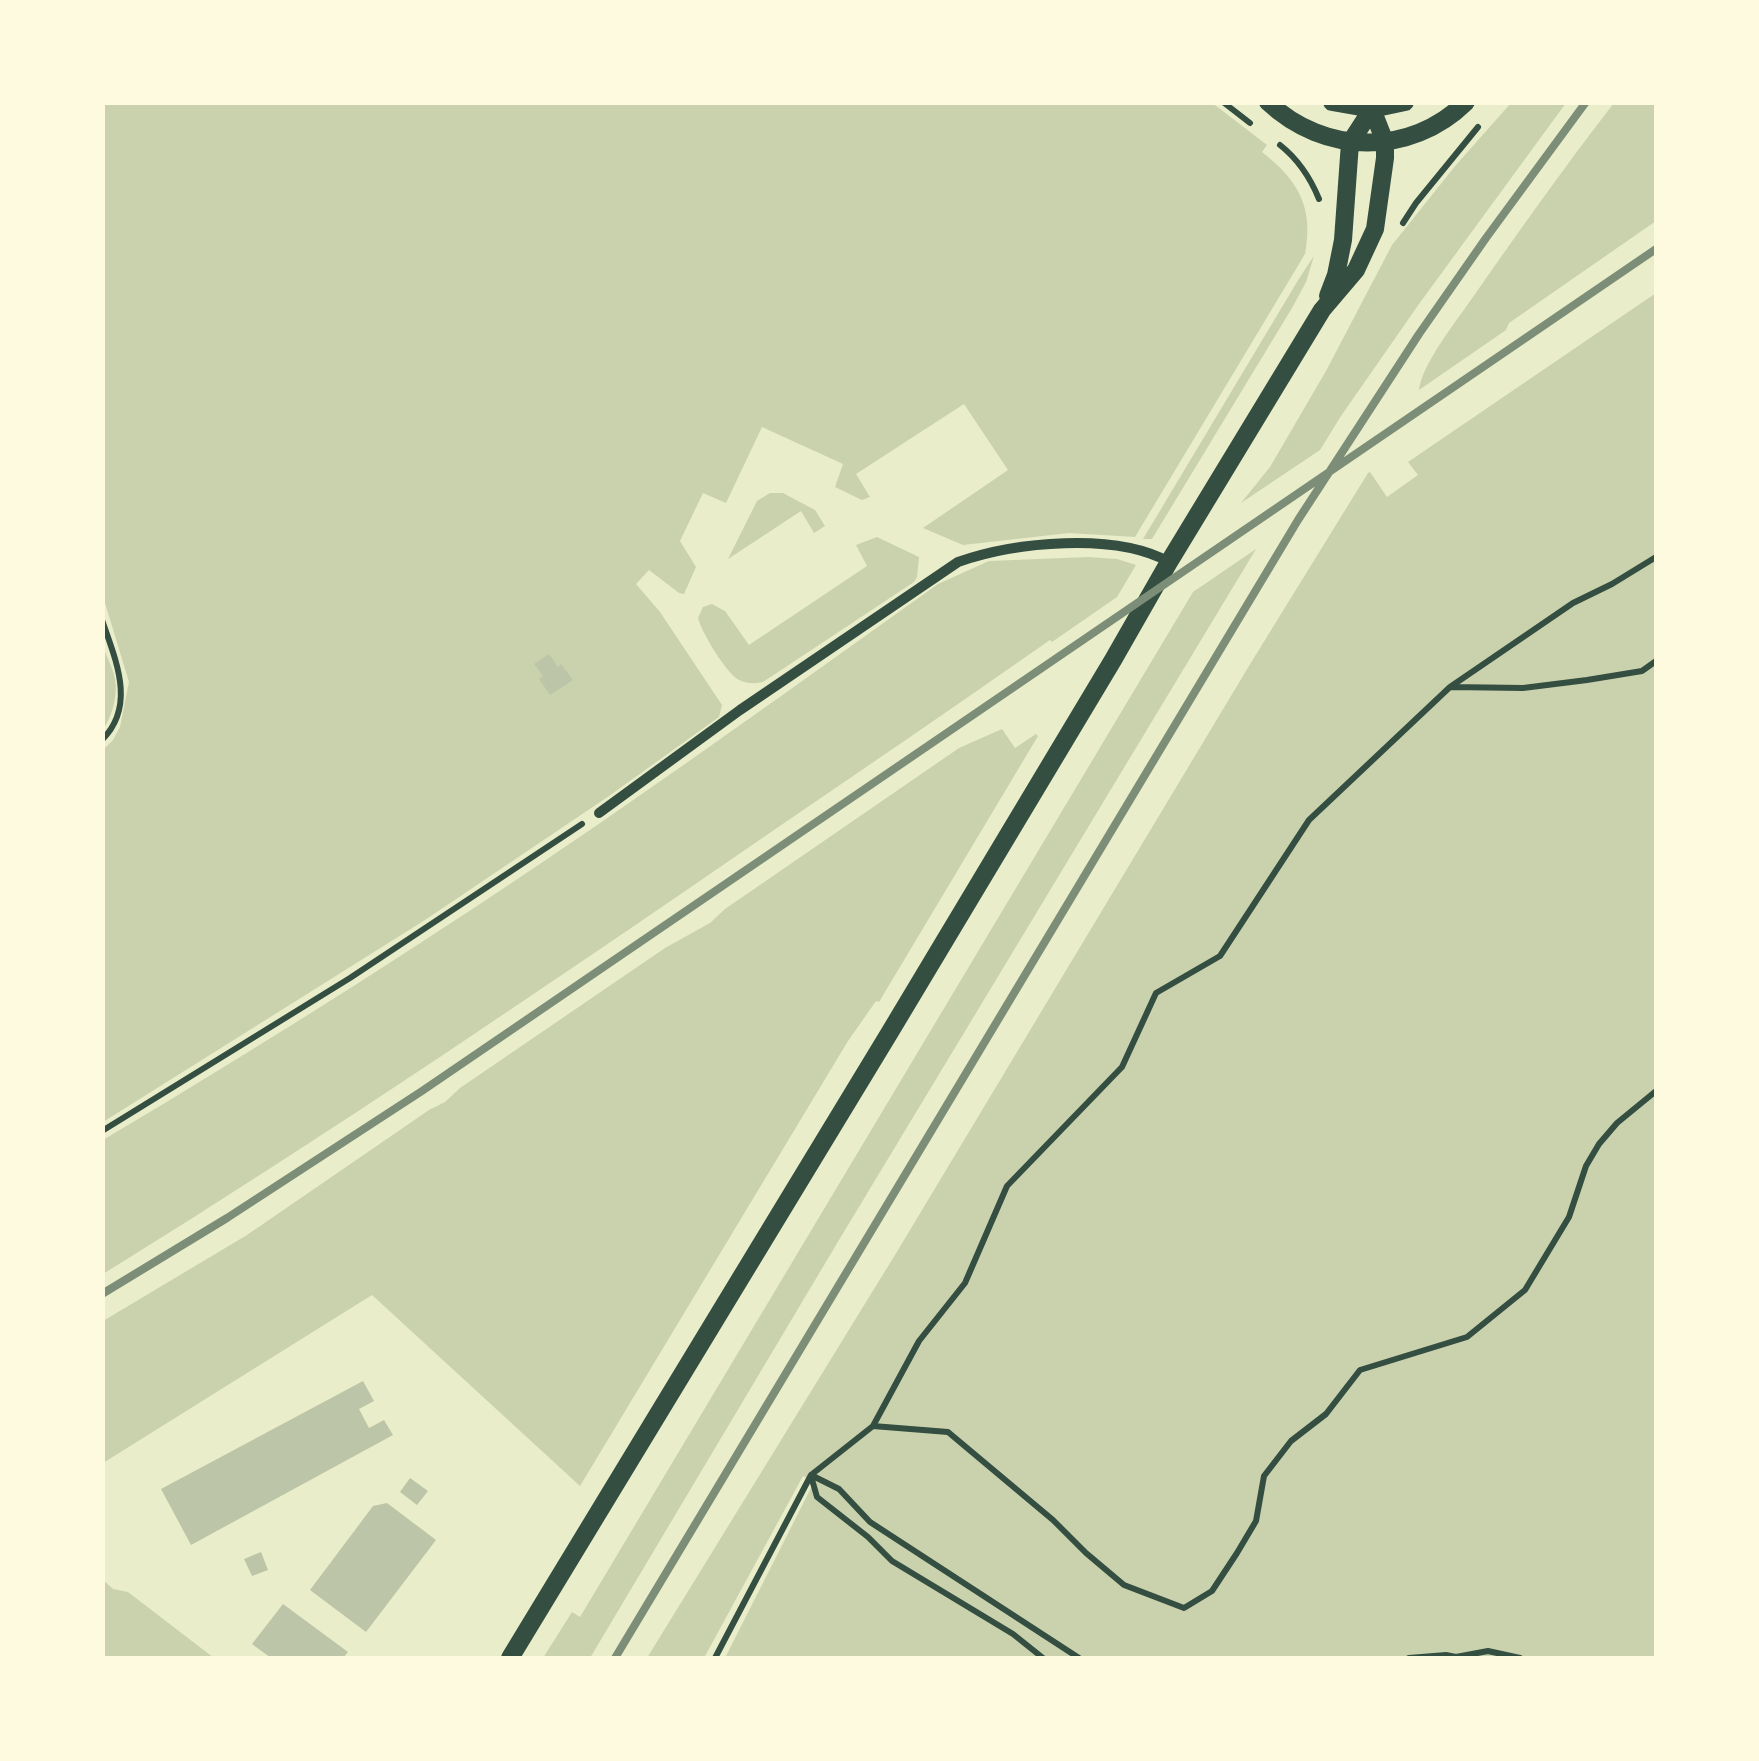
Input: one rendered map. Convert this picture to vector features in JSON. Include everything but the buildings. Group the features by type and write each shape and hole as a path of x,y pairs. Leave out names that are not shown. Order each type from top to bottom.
{"street":[{"path":"1268,102 1300,127 1350,143 1385,142 1422,133 1442,123 1466,102"},
{"path":"1332,102 1372,109 1405,102"},
{"path":"1322,310 1340,257 1350,143 1372,109"},
{"path":"510,1658 1322,310 1356,270 1375,230 1385,142 1372,109"},
{"path":"599,812 740,710 958,562 1014,549 1088,543 1123,545 1151,552 1169,562"}],"path":[{"path":"1416,203 1486,118"},
{"path":"1286,150 1307,173 1319,199"},
{"path":"714,1658 811,1475 872,1426 919,1341 966,1284 1007,1186 1122,1067 1156,993 1220,956 1309,820 1450,687 1572,603 1656,557"},
{"path":"102,620 122,680 120,708 102,740"},
{"path":"1450,687 1523,688 1587,680 1642,671 1656,661"},
{"path":"102,1130 350,978 599,812"},
{"path":"872,1426 948,1432 1124,1585 1184,1608 1212,1591 1237,1553 1256,1521 1264,1476 1292,1440 1326,1414 1360,1370 1466,1337 1525,1290 1569,1217 1586,1166 1599,1144 1616,1123 1656,1091"},
{"path":"811,1475 818,1497 892,1561 1012,1634 1043,1658"},
{"path":"811,1475 840,1489 870,1522 1079,1658"},
{"path":"1408,1658 1456,1657 1488,1651 1520,1658"}],"green space":[{"path":"1211,102 1267,145 1262,152 1294,184 1305,208 1305,254 1135,537 1069,533 963,545 923,528 1008,470 964,404 856,474 870,497 862,500 835,487 843,464 762,427 726,503 703,493 680,541 696,567 684,594 649,570 636,584 660,612 722,705 719,717 425,920 103,1122 103,750 120,727 129,682 102,593 103,103"},
{"path":"1511,103 1566,103 1419,304 1320,450 1241,503 1270,467 1392,245"},
{"path":"1614,103 1656,103 1656,221 1419,390 1433,355"},
{"path":"1314,256 1292,308 1152,539 1143,539 1300,277"},
{"path":"1656,293 1656,1658 725,1658 814,1482 803,1476 704,1658 647,1658 1368,473 1387,497 1418,475 1408,462"},
{"path":"770,493 783,493 815,510 825,526 814,533 801,511 728,559 757,501"},
{"path":"877,537 919,557 914,582 763,682 748,683 734,676 700,625 698,618 703,607 712,604 725,611 749,645 867,566 856,545"},
{"path":"1256,549 590,1658 543,1658 572,1612 580,1617 1193,592"},
{"path":"1088,557 1136,565 1117,597 441,1056 103,1274 103,1140 480,904 938,584 989,561"},
{"path":"103,645 116,685 112,712 103,729"},
{"path":"1002,729 1015,748 1038,736 879,1002 848,1041 580,1486 372,1295 103,1463 103,1321 247,1235 665,948 710,923 959,748"},
{"path":"102,1579 113,1589 128,1592 214,1658 103,1658"}],"railway":[{"path":"615,1658 1298,520 1419,334 1586,102"},
{"path":"102,1294 422,1091 1656,249"}]}
